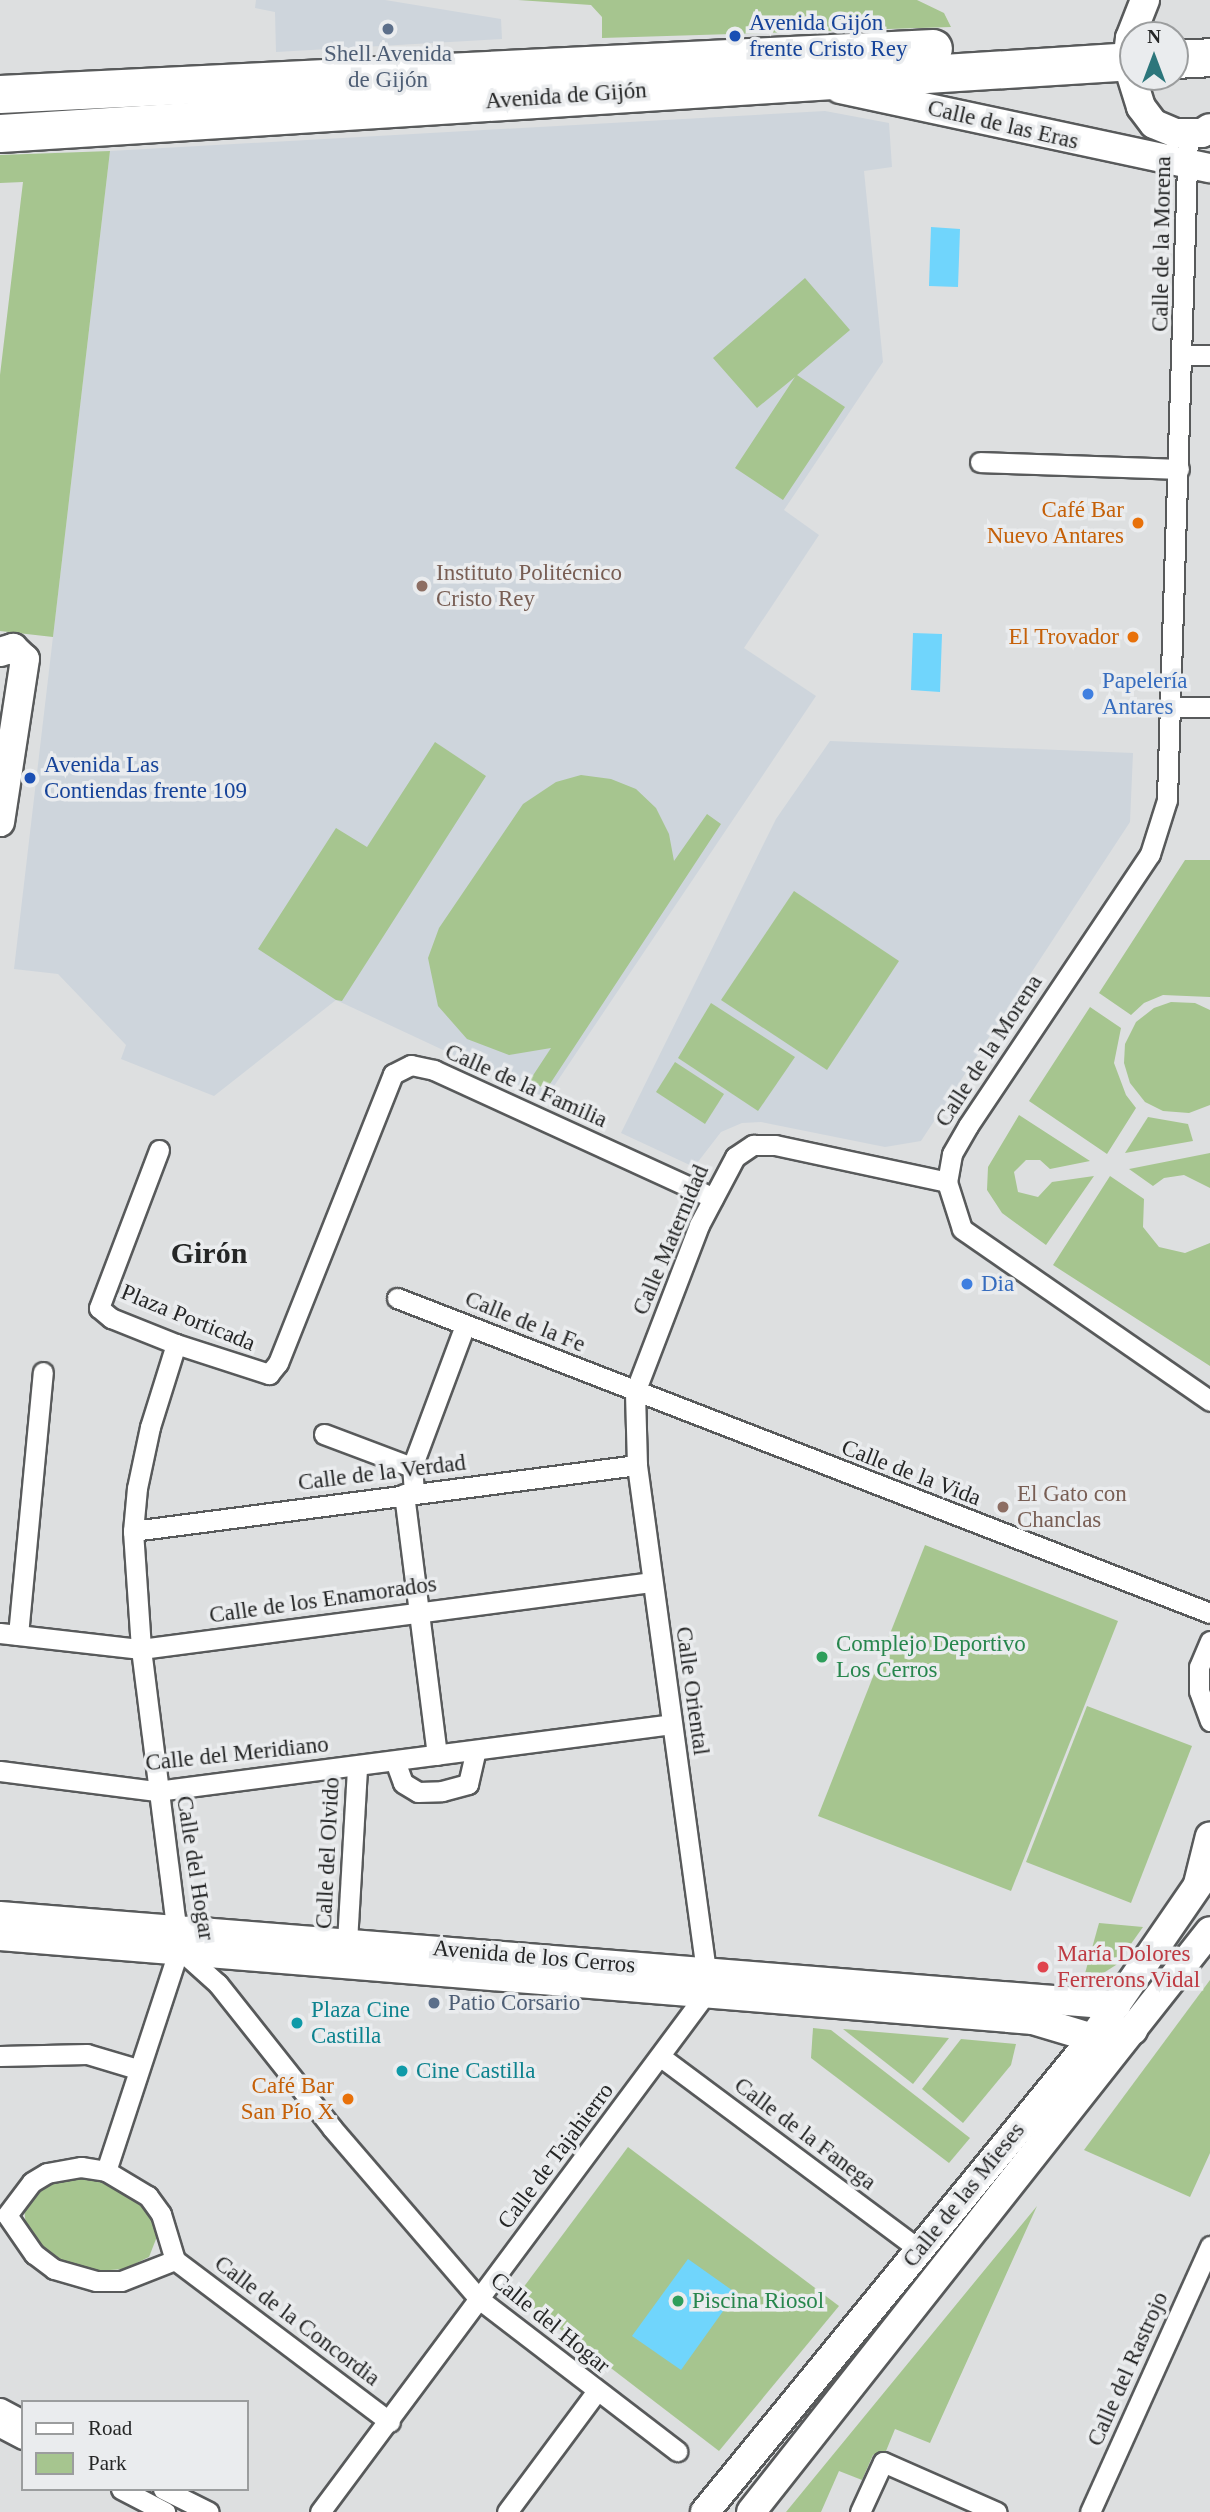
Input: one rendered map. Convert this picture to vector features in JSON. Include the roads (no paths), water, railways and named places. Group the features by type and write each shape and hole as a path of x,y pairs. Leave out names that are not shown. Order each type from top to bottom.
{"highway":[{"path":"1189,35 1210,34"},
{"name":"Avenida de Gijón","path":"0,94 1119,49"},
{"name":"Avenida de Gijón","path":"0,133 796,82 1119,50"},
{"path":"1189,58 1210,57"},
{"path":"0,107 145,97 176,85"}],"main road":[{"path":"1139,21 1145,0"},
{"name":"Calle de las Eras","path":"796,82 1200,166"},
{"path":"1138,91 1141,107 1154,124 1191,132"},
{"path":"1144,155 1191,132"},
{"path":"0,652 13,648 25,659 3,770 0,822"},
{"path":"1203,1878 1210,1836"},
{"name":"Calle de las Mieses","path":"705,2512 1093,2038 1203,1878"},
{"name":"Avenida de los Cerros","path":"0,1916 173,1959 231,1955 1116,2005"},
{"name":"Calle de las Mieses","path":"751,2512 1210,1931"},
{"name":"Avenida de los Cerros","path":"0,1936 147,1948 173,1959 347,1942 1042,2022 1093,2038"},
{"path":"947,2266 1013,2168 1091,2076 1095,2062 1093,2038 1068,2001"},
{"path":"1042,2022 1057,2040 1060,2077"},
{"path":"1093,2038 1133,2030"},
{"path":"723,2512 804,2410 813,2380"}],"street":[{"name":"Calle de la Morena","path":"947,1182 952,1154 968,1126 1150,854 1167,800 1184,355 1200,166 1191,132"},
{"name":"Calle de la Morena","path":"1184,355 1210,355"},
{"path":"980,462 1180,469"},
{"path":"1170,707 1210,708"},
{"name":"Calle de la Familia","path":"315,1266 393,1074 411,1065 434,1070 713,1198"},
{"name":"Calle Maternidad","path":"635,1392 713,1198 735,1157 753,1144 775,1144 947,1182"},
{"name":"Plaza Porticada","path":"159,1150 99,1308 111,1318 176,1344 269,1374 278,1363 315,1266"},
{"path":"947,1182 962,1229 1210,1401"},
{"name":"Calle de la Fe","path":"397,1298 635,1392"},
{"path":"437,1755 418,1612 409,1494 412,1466 465,1325"},
{"name":"Calle del Hogar","path":"176,1344 148,1440 133,1531 141,1649 173,1959 218,1984 332,2128 479,2299 596,2392 677,2451"},
{"path":"9,1634 43,1372"},
{"name":"Calle Oriental","path":"635,1392 637,1465 705,1983"},
{"name":"Calle de la Vida","path":"635,1392 1210,1613"},
{"path":"324,1434 412,1466"},
{"name":"Calle de la Verdad","path":"133,1531 637,1465"},
{"name":"Calle de los Enamorados","path":"9,1634 141,1649 652,1582"},
{"path":"1210,1641 1199,1667 1199,1691 1210,1721"},
{"name":"Calle del Meridiano","path":"0,1771 157,1791 672,1724"},
{"path":"396,1761 403,1783 418,1792 442,1791 468,1784 476,1750"},
{"name":"Calle del Olvido","path":"347,1942 357,1766"},
{"path":"218,1984 223,1966 231,1955"},
{"path":"106,2171 173,1959"},
{"name":"Calle de Tajahierro","path":"320,2512 661,2057 705,1983"},
{"path":"0,2056 87,2054 137,2069"},
{"name":"Calle de la Fanega","path":"661,2057 919,2249"},
{"path":"80,2167 106,2171 148,2196 160,2214 175,2260 121,2280 73,2277 34,2254 3,2214 19,2193 47,2173 80,2167"},
{"name":"Calle del Rastrojo","path":"1090,2512 1210,2247"},
{"name":"Calle de la Concordia","path":"175,2260 390,2422"},
{"path":"507,2512 596,2392"},
{"path":"0,2408 21,2419"},
{"path":"0,2427 21,2438"},
{"path":"860,2512 883,2462 997,2512"},
{"path":"127,2491 157,2501 209,2512"}],"water":[{"path":"931,227 960,229 958,287 929,286"},
{"path":"913,633 942,634 940,692 911,690"},
{"path":"688,2259 736,2293 681,2370 632,2336"}],"place":[{"name":"Shell Avenida de Gijón","path":"388,29"},
{"name":"Avenida Gijón frente Cristo Rey","path":"735,36"},
{"name":"Café Bar Nuevo Antares","path":"1138,523"},
{"name":"Instituto Politécnico Cristo Rey","path":"422,586"},
{"name":"El Trovador","path":"1133,637"},
{"name":"Papelería Antares","path":"1088,694"},
{"name":"Avenida Las Contiendas frente 109","path":"30,778"},
{"name":"Dia","path":"967,1284"},
{"name":"El Gato con Chanclas","path":"1003,1507"},
{"name":"Complejo Deportivo Los Cerros","path":"822,1657"},
{"name":"María Dolores Ferrerons Vidal","path":"1043,1967"},
{"name":"Patio Corsario","path":"434,2003"},
{"name":"Plaza Cine Castilla","path":"297,2023"},
{"name":"Cine Castilla","path":"402,2071"},
{"name":"Café Bar San Pío X","path":"348,2099"},
{"name":"Piscina Riosol","path":"678,2301"}],"district":[{"name":"Girón","path":"209,1253"}]}
